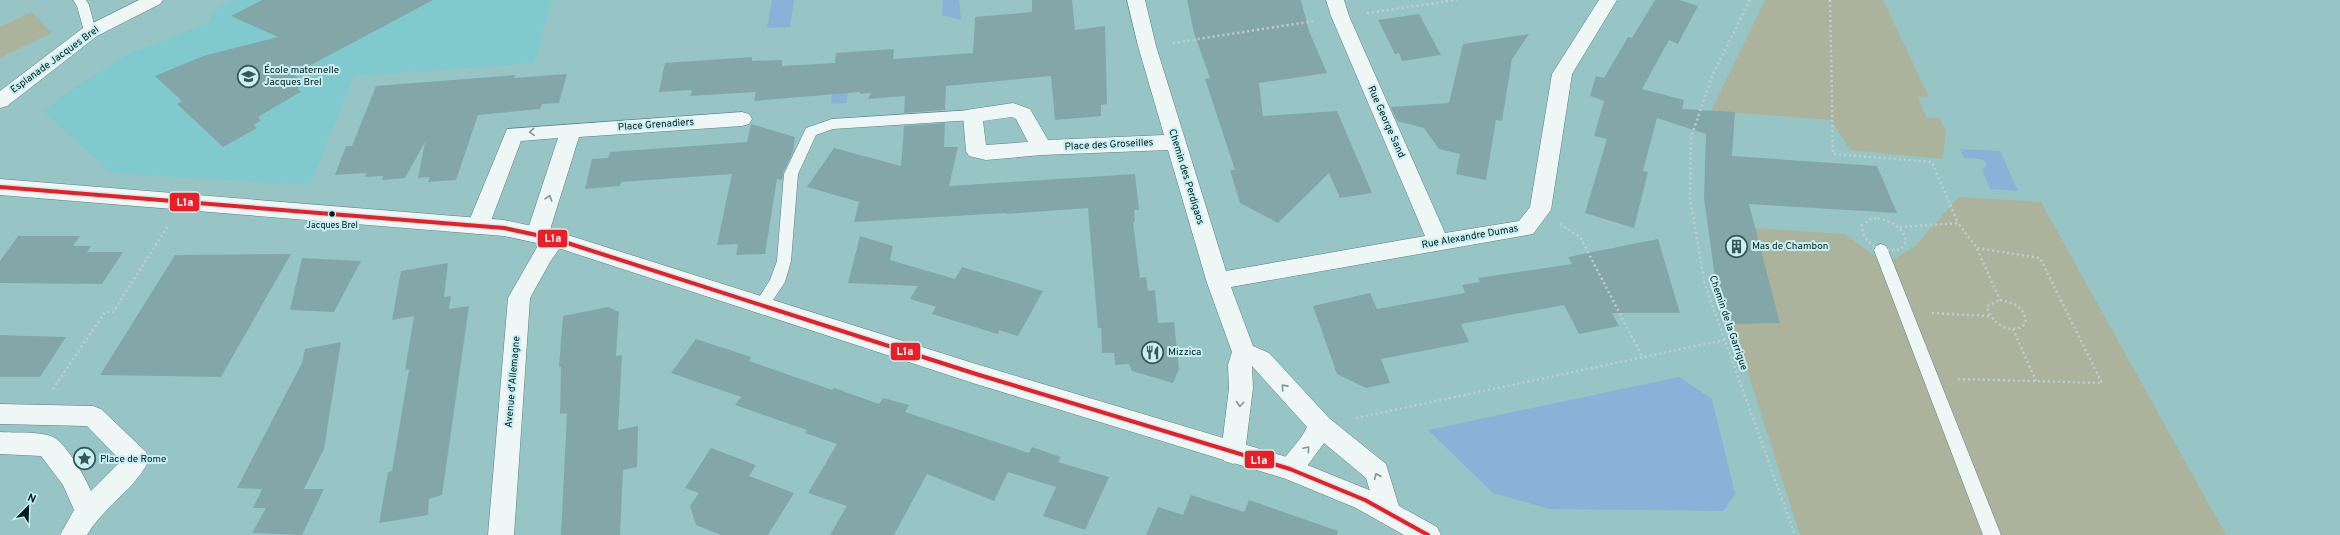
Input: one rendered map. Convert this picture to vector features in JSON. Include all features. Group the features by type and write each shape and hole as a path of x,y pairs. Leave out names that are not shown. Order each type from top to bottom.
{"street":[{"name":"Esplanade Jacques Brel","path":"0,101 90,32 154,0"},
{"name":"Chemin des Perdigaos","path":"1136,0 1147,46 1218,283 1244,352"},
{"path":"1540,210 1562,74 1608,0"},
{"name":"Rue George Sand","path":"1337,8 1439,243"},
{"path":"973,115 1014,110 1023,114 1042,148"},
{"name":"Place des Groseilles","path":"973,115 976,150 986,153 1042,148 1176,142"},
{"name":"Place Grenadiers","path":"478,226 514,134 742,119"},
{"path":"546,237 571,130"},
{"path":"0,188 504,228 546,237 969,372 1290,469 1365,500 1417,532"},
{"name":"Rue Alexandre Dumas","path":"1218,283 1235,277 1525,228 1540,210"},
{"name":"Avenue d'Allemagne","path":"501,535 519,298 542,256 546,237"},
{"path":"1233,453 1241,388 1240,365 1244,352 1260,360 1320,426 1377,472 1388,513"},
{"path":"0,414 93,416 137,460 116,485 87,511 73,535"},
{"path":"1290,469 1313,441 1320,426"},
{"path":"0,443 47,446 73,478 87,511"}],"lane":[{"path":"79,0 84,6 90,32"},
{"path":"762,305 777,282 784,261 791,174 811,132 832,124 973,115"},
{"path":"1880,250 1992,535"}],"path":[{"path":"1147,46 1337,8 1457,0"},
{"name":"Chemin de la Garrigue","path":"1750,0 1713,74 1691,137 1690,199 1705,286 1795,535"},
{"path":"1830,0 1833,154 1932,162 1958,223 1977,248 2000,300"},
{"path":"36,414 105,312 113,312 184,202"},
{"path":"1540,210 1580,237 1643,358"},
{"path":"1900,227 1958,223"},
{"path":"1931,378 2102,383 2040,258 1977,248"},
{"path":"2000,300 2018,306 2026,315 2025,324 2018,329 2013,329 1999,325 1989,316 1987,306 1994,301 2000,300"},
{"path":"1905,312 1989,316"},
{"path":"2013,329 2036,381"},
{"path":"1320,426 1724,340"}],"shaded area":[{"path":"233,0 552,0 534,63 354,76 310,185 111,173 43,111 68,92 128,54 210,22 213,11"},
{"path":"772,0 794,0 790,27 767,28"},
{"path":"943,0 959,0 961,20 942,15"},
{"path":"849,81 847,103 831,104 833,82"},
{"path":"1960,149 2000,151 2018,191 1990,189 1982,169 1986,167 1987,163 1981,159 1964,158"},
{"path":"1679,377 1712,399 1735,494 1723,511 1549,509 1493,493 1428,430"}],"green space":[{"path":"1765,0 1883,0 1929,97 1918,97 1927,118 1939,118 1946,130 1943,159 1850,150 1831,120 1711,111"},
{"path":"32,12 52,33 0,58 0,27"},
{"path":"1959,197 2041,202 2226,535 1800,535 1732,324 1755,228 1845,234 1886,264 1915,246"}],"building":[{"path":"262,0 433,0 294,74 304,85 298,88 299,91 302,91 258,117 261,121 253,125 257,128 223,147 177,104 182,101 155,76 203,56 278,37 231,16"},
{"path":"1032,0 1072,0 1075,30 1105,26 1107,104 1101,105 1101,116 1055,120 1051,76 946,86 945,110 904,113 905,96 868,99 871,93 860,94 860,92 754,101 756,92 690,96 692,90 659,92 665,63 752,57 752,61 782,60 782,66 835,63 836,53 894,49 893,59 973,53 975,17 1032,12"},
{"path":"1187,0 1301,0 1309,31 1327,73 1259,83 1263,116 1337,111 1372,193 1340,198 1329,173 1278,223 1240,203 1230,170 1235,170 1205,79 1210,78 1194,33"},
{"path":"1655,0 1680,0 1698,6 1678,44 1669,40 1642,89 1684,100 1682,109 1735,112 1732,156 1877,166 1897,213 1749,204 1780,323 1732,324 1728,314 1720,314 1704,198 1706,134 1657,118 1643,171 1648,172 1634,228 1585,213 1607,139 1594,136 1604,101 1590,96 1596,76 1604,78 1628,37 1632,38"},
{"path":"1419,14 1441,55 1402,61 1399,53 1395,54 1378,20"},
{"path":"1529,34 1512,59 1502,121 1496,120 1486,180 1456,174 1460,154 1439,149 1424,128 1397,121 1391,107 1449,103 1463,44"},
{"path":"567,74 559,103 542,104 540,109 478,115 456,180 428,182 430,177 418,178 425,142 405,178 382,180 383,176 365,177 366,173 335,175 346,146 352,146 376,86 515,75 514,78"},
{"path":"945,123 944,147 958,147 949,186 1135,174 1139,210 1134,210 1135,221 1133,222 1140,278 1146,277 1148,291 1155,290 1158,323 1174,322 1179,369 1173,383 1132,371 1129,364 1115,365 1114,353 1102,353 1101,328 1098,328 1088,208 854,222 859,202 807,187 834,148 901,166 904,126"},
{"path":"751,124 795,137 793,152 783,173 782,180 777,179 765,254 736,255 738,244 717,245 732,174 621,182 620,186 585,189 592,159 608,158 610,152 747,142"},
{"path":"18,236 80,236 73,246 91,246 87,252 123,252 102,284 0,283 0,261"},
{"path":"860,236 893,246 890,260 955,279 962,267 1043,291 1018,336 999,330 998,334 932,314 936,307 910,299 918,286 848,283"},
{"path":"1658,239 1680,313 1612,313 1619,326 1579,334 1564,305 1461,324 1469,342 1381,359 1390,383 1366,388 1337,374 1313,306 1370,293 1377,309 1465,293 1462,285 1480,282 1478,278 1572,264 1568,257"},
{"path":"291,254 221,377 100,375 175,255"},
{"path":"302,258 361,261 334,312 290,310"},
{"path":"448,263 444,297 451,296 449,309 469,306 442,495 429,499 428,515 379,523 388,472 392,471 409,369 405,370 414,316 392,320 401,271"},
{"path":"608,307 619,312 616,356 622,355 618,430 638,426 637,467 623,470 620,535 561,535 567,413 560,414 561,367 559,367 563,316"},
{"path":"0,335 66,337 40,377 0,377"},
{"path":"696,339 751,357 749,361 832,390 834,388 879,404 883,398 909,405 905,412 1029,453 1032,447 1061,457 1058,462 1109,477 1085,530 1043,516 1056,487 1008,472 994,501 927,474 894,535 830,535 847,506 808,493 837,444 805,433 807,430 735,405 741,397 671,373"},
{"path":"341,342 324,449 304,489 324,489 302,535 252,533 266,508 253,508 262,489 237,488 302,363 305,349"},
{"path":"711,448 756,465 749,476 794,493 768,535 721,535 696,525 690,506 699,493 685,488"},
{"path":"1191,495 1244,512 1249,500 1338,531 1337,535 1146,535 1158,507 1183,515"}],"transit line":[{"name":"L1a","path":"0,187 504,228 555,239 976,374 1290,469 1365,500 1428,535"}],"place":[{"name":"École maternelle Jacques Brel","path":"249,76"},
{"name":"Jacques Brel","path":"332,214"},
{"name":"Mas de Chambon","path":"1736,246"},
{"name":"Mizzica","path":"1152,352"},
{"name":"Place de Rome","path":"85,459"}]}
